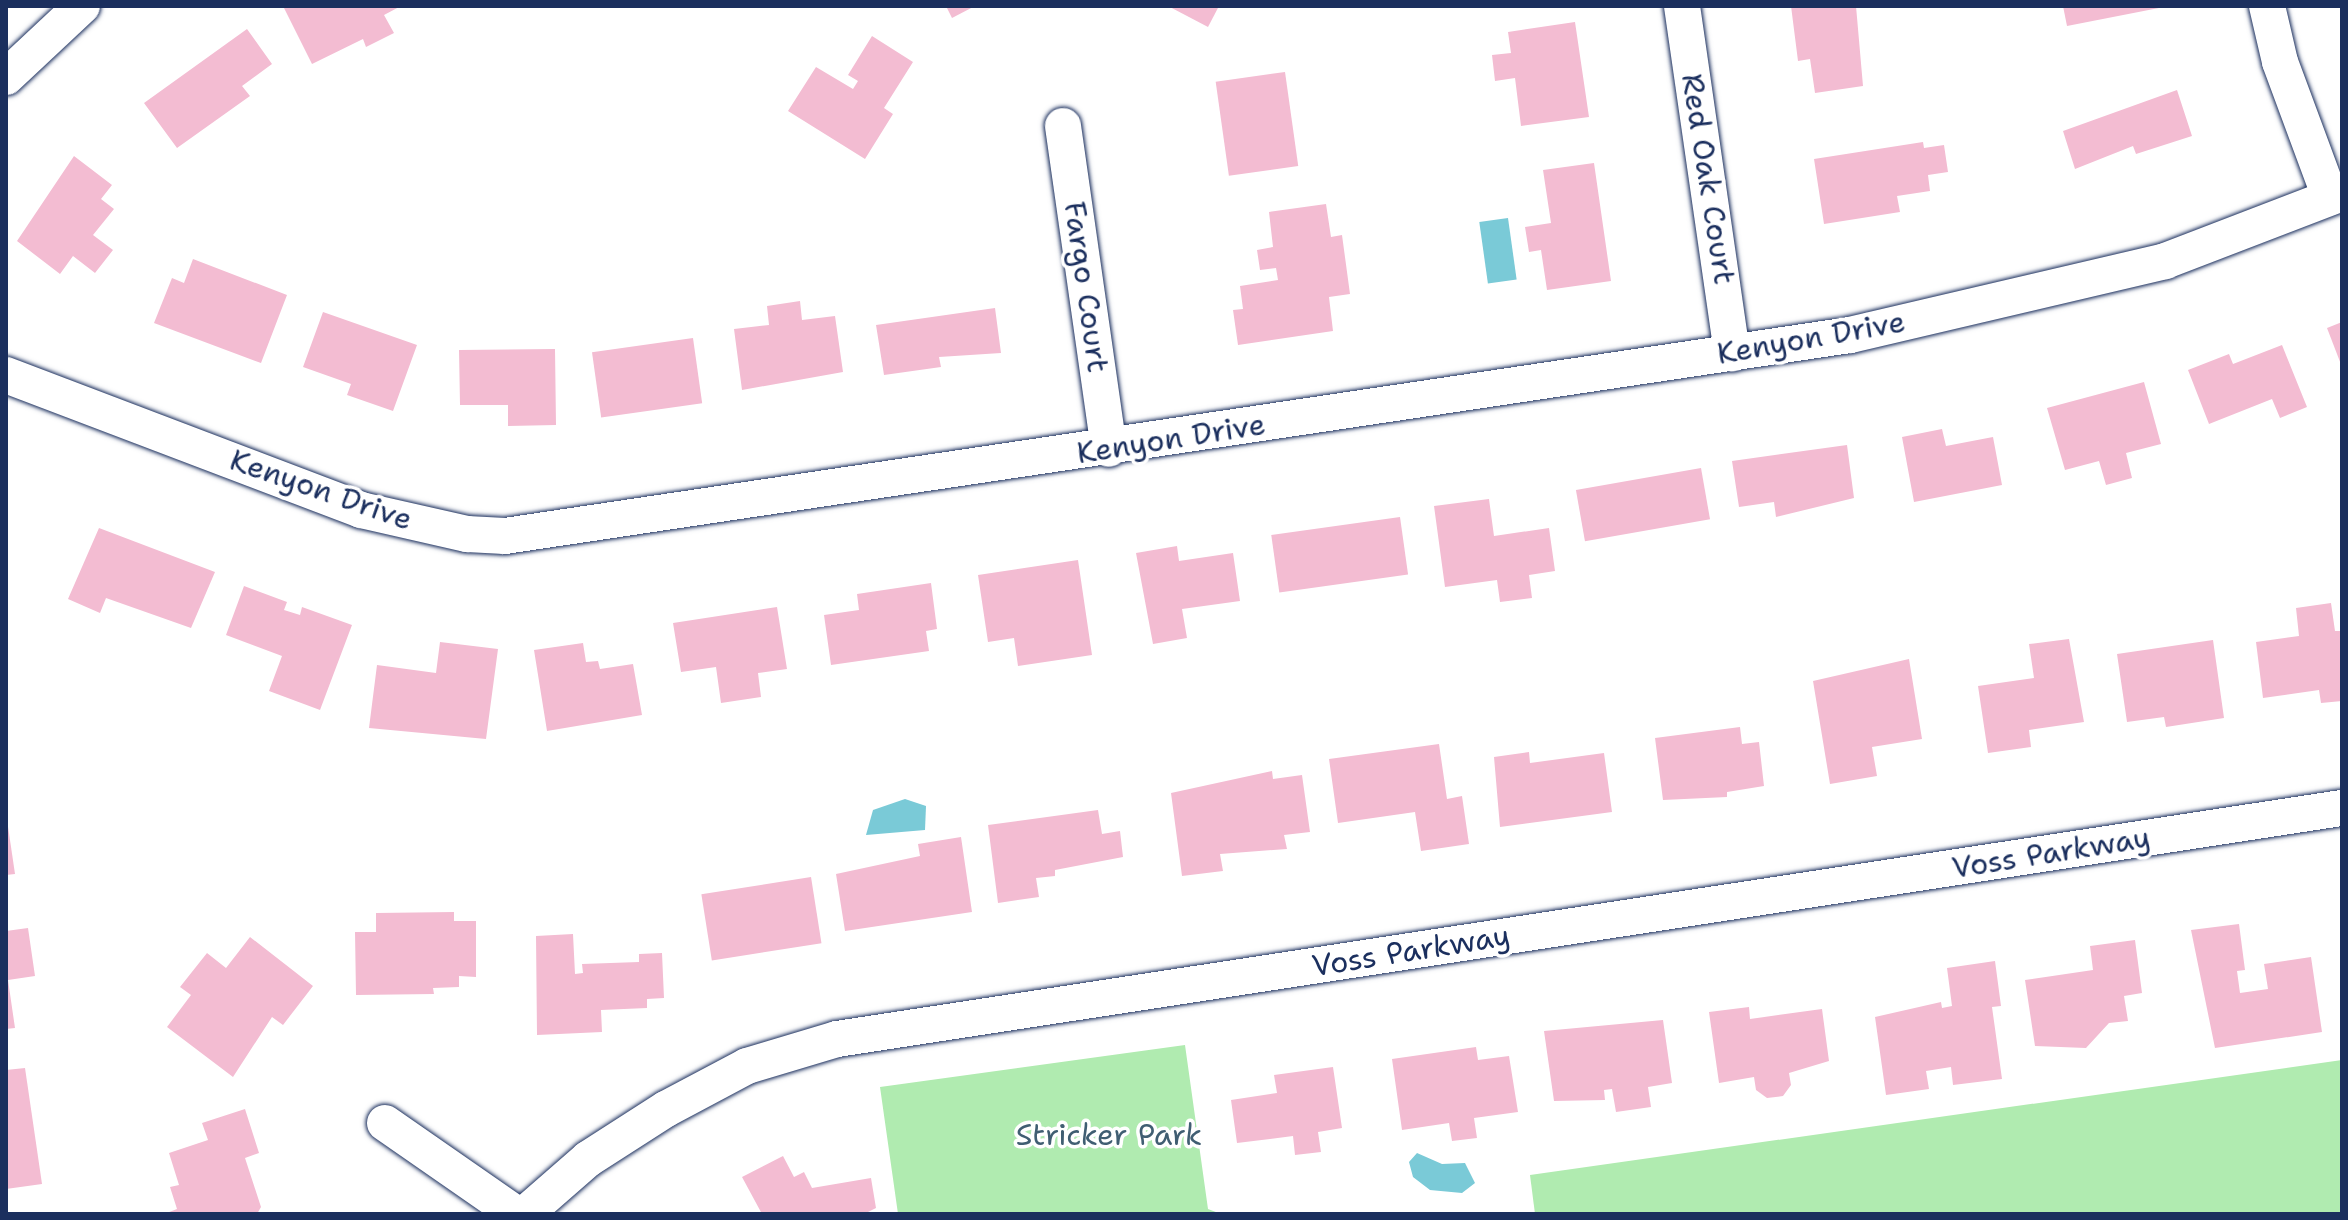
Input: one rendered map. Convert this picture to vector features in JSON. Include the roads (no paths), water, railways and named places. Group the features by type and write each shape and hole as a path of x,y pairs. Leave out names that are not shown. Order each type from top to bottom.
{"street":[{"path":"6,77 82,6"},
{"name":"Red Oak Court","path":"1682,6 1732,353"},
{"path":"2267,6 2280,62 2336,195"},
{"name":"Fargo Court","path":"1063,126 1109,449"},
{"name":"Kenyon Drive","path":"6,375 361,510 467,534 549,531 1850,335 2165,261 2336,195"},
{"name":"Voss Parkway","path":"525,1214 588,1159 666,1109 747,1066 837,1039 2342,808"},
{"path":"385,1123 516,1214"}],"water":[{"path":"1508,218 1517,279 1488,283 1479,222"},
{"path":"905,799 926,806 925,830 866,835 873,810"},
{"path":"1417,1153 1442,1164 1465,1163 1475,1183 1462,1193 1430,1190 1413,1177 1409,1162"}],"park label":[{"name":"Stricker Park","path":"1109,1135"}]}
